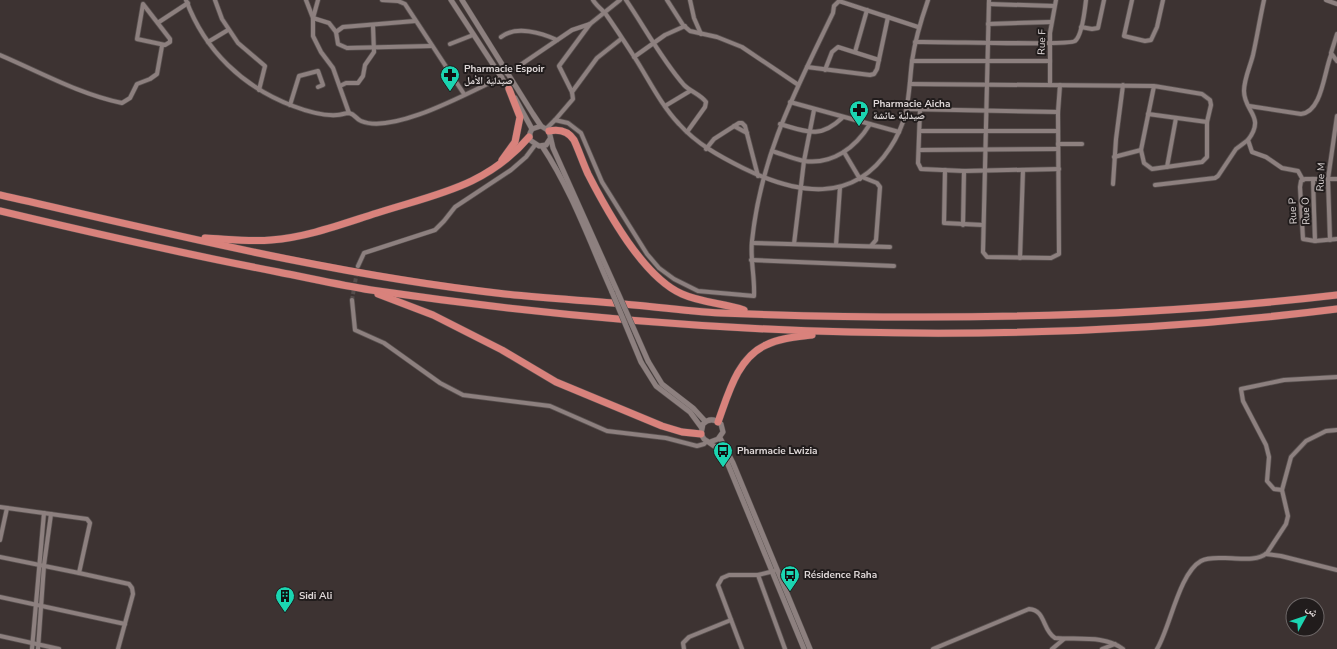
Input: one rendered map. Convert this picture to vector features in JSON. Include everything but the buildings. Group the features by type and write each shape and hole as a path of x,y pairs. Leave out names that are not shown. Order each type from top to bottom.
{"highway":[{"path":"490,172 505,156 518,134 520,117 510,89"},
{"path":"546,128 562,130 571,135 588,174 605,204 630,245 658,279 682,294 700,301 754,313"},
{"path":"186,237 256,241 287,238 314,232 434,197 461,187 490,172 512,155 529,137"},
{"path":"0,195 239,250 404,279 504,294 719,313 941,318 1052,316 1159,310 1337,295"},
{"path":"0,211 225,262 368,289 474,304 589,317 825,333 1060,331 1186,324 1337,310"},
{"path":"368,289 433,315 502,350 556,382 662,426 682,432 701,430"},
{"path":"718,422 738,373 754,353 765,345 778,340 825,333"}],"street":[{"path":"215,0 228,30 238,43 265,66 259,90"},
{"path":"306,0 313,18"},
{"path":"318,0 313,18 313,36 321,52 333,68 349,113 362,121 388,124 411,117 502,77"},
{"path":"382,0 402,2 464,94"},
{"path":"451,0 510,89 532,129 529,137 534,145"},
{"path":"462,0 507,74 546,128 648,362 662,384 694,408 705,421"},
{"path":"593,0 604,12 665,106 687,132 706,149 763,178 801,189 817,190 840,187 861,178 885,156 899,132 908,110 915,42 918,27 928,0"},
{"path":"532,129 546,128 555,120 573,98 572,92 559,66 590,24 620,0"},
{"path":"626,0 674,73 690,91 700,96 706,103 687,132"},
{"path":"667,0 690,31 723,39 742,47 797,84"},
{"path":"690,0 694,18 701,34"},
{"name":"Rue F","path":"1050,85 1051,22 1056,0"},
{"path":"915,42 1050,44 1075,42 1082,27 1086,0"},
{"path":"1082,27 1092,29 1098,28 1104,0"},
{"path":"1132,0 1124,36 1145,41 1151,40 1157,27 1163,0"},
{"path":"1155,185 1215,178 1218,176 1236,149 1248,140 1254,132 1254,114 1245,96 1245,86 1264,0"},
{"path":"1326,0 1337,4"},
{"path":"555,120 568,123 581,133 602,182 647,254 665,274 698,291 754,296 751,260 752,243 763,178 780,124 797,84 833,14 834,6 839,1 918,27"},
{"path":"159,22 187,2 208,42 232,70 259,90 290,105 321,113 336,115 349,113"},
{"path":"1054,6 989,2 983,254 991,257 1020,258 1051,258 1059,254 1058,112 1060,85"},
{"path":"143,4 159,22 170,41 162,46 137,39 143,4"},
{"path":"855,52 867,10"},
{"path":"807,67 872,75 878,69 888,17"},
{"path":"313,18 327,22 336,32 336,42 340,47 375,48 431,46"},
{"path":"336,32 343,27 373,26 416,21"},
{"path":"988,24 1051,22"},
{"path":"507,74 572,30 590,24"},
{"path":"340,86 346,83 360,82 363,76 364,68 375,48 373,26"},
{"path":"634,57 672,31 685,26"},
{"path":"208,42 228,30"},
{"path":"501,37 508,33 521,31 542,34 557,40"},
{"path":"1249,106 1301,114 1308,112 1317,104 1337,34"},
{"path":"450,44 473,35"},
{"path":"572,92 597,58 621,39"},
{"path":"0,55 90,94 122,103 130,98 137,84 150,79 157,74 162,46"},
{"path":"825,70 835,48 855,52 879,60"},
{"path":"1331,52 1337,61"},
{"path":"912,61 1050,61"},
{"path":"290,105 299,76 318,71 323,85 318,86"},
{"path":"910,84 1154,86 1206,96 1210,100 1211,106 1207,122 1206,159 1199,163 1148,168 1143,161 1141,150 1154,86"},
{"path":"1113,184 1114,157 1123,85"},
{"path":"665,106 690,91"},
{"path":"790,102 842,118 899,132"},
{"path":"794,244 804,161 814,110"},
{"path":"908,110 1058,112"},
{"path":"920,110 918,163 920,168 964,171 1059,169"},
{"path":"1148,114 1207,122"},
{"name":"Rue M","path":"1330,240 1328,179 1335,144 1337,116"},
{"path":"780,124 810,133 827,130 842,118"},
{"path":"1167,167 1176,118"},
{"path":"772,151 804,161 832,158 856,144 870,124"},
{"path":"706,149 714,139 734,126 747,133 758,176"},
{"path":"920,131 1058,131"},
{"path":"534,145 542,146 550,139"},
{"path":"1248,140 1252,152 1266,157 1282,168 1298,171 1303,180 1308,178 1337,179"},
{"path":"1058,144 1082,144"},
{"path":"358,266 364,253 435,230 455,206 511,170 526,157 534,145"},
{"path":"542,146 554,164 642,362 656,386 690,412 708,441 720,451 727,462 810,649"},
{"path":"919,150 1058,149"},
{"path":"1114,157 1141,150"},
{"path":"844,152 861,178 877,183 880,187 876,240 871,246"},
{"path":"945,170 943,222 948,225 983,225"},
{"path":"1020,258 1023,170"},
{"path":"963,225 964,171"},
{"name":"Rue O","path":"1313,179 1315,241"},
{"name":"Rue P","path":"1303,180 1300,187 1304,240 1315,241"},
{"path":"836,245 840,187"},
{"path":"1315,241 1337,239"},
{"path":"752,243 890,247"},
{"path":"751,260 894,266"},
{"path":"352,300 355,330 384,343 440,383 463,395 539,403 559,409 576,418 608,431 666,438 697,446 720,438"},
{"path":"1282,490 1274,489 1267,481 1269,457 1266,445 1256,422 1243,401 1240,389 1284,380 1337,377"},
{"path":"705,421 714,420 718,422 722,428 720,438 775,571 804,649"},
{"path":"701,430 705,421"},
{"path":"1266,554 1286,524 1288,516 1282,490 1288,463 1294,452 1306,441 1321,434 1337,430"},
{"path":"0,507 87,520 90,523 79,573"},
{"path":"0,540 7,508"},
{"path":"32,649 44,514"},
{"path":"38,649 44,565 51,514"},
{"path":"1157,649 1162,641 1173,607 1199,562 1211,559 1248,559 1266,554 1281,556 1337,570"},
{"path":"0,557 44,565 131,586 133,594 118,649"},
{"path":"742,649 718,585 720,580 729,575 758,575 775,571"},
{"path":"758,575 785,649"},
{"path":"0,597 125,624"},
{"path":"933,649 981,627 1029,609 1037,611 1041,615 1049,634 1055,638 1101,640 1115,644 1123,649"},
{"path":"684,649 683,643 689,637 731,620"},
{"path":"0,636 59,649"},
{"path":"1052,649 1064,639"},
{"path":"1102,649 1115,644"}],"tunnel":[{"path":"352,300 358,266"}],"place":[{"name":"Pharmacie Espoir صيدلية الأمل","path":"450,92"},
{"name":"Pharmacie Aicha صيدلية عائشة","path":"859,127"},
{"name":"Pharmacie Lwizia","path":"723,468"},
{"name":"Résidence Raha","path":"790,592"},
{"name":"Sidi Ali","path":"285,613"}]}
